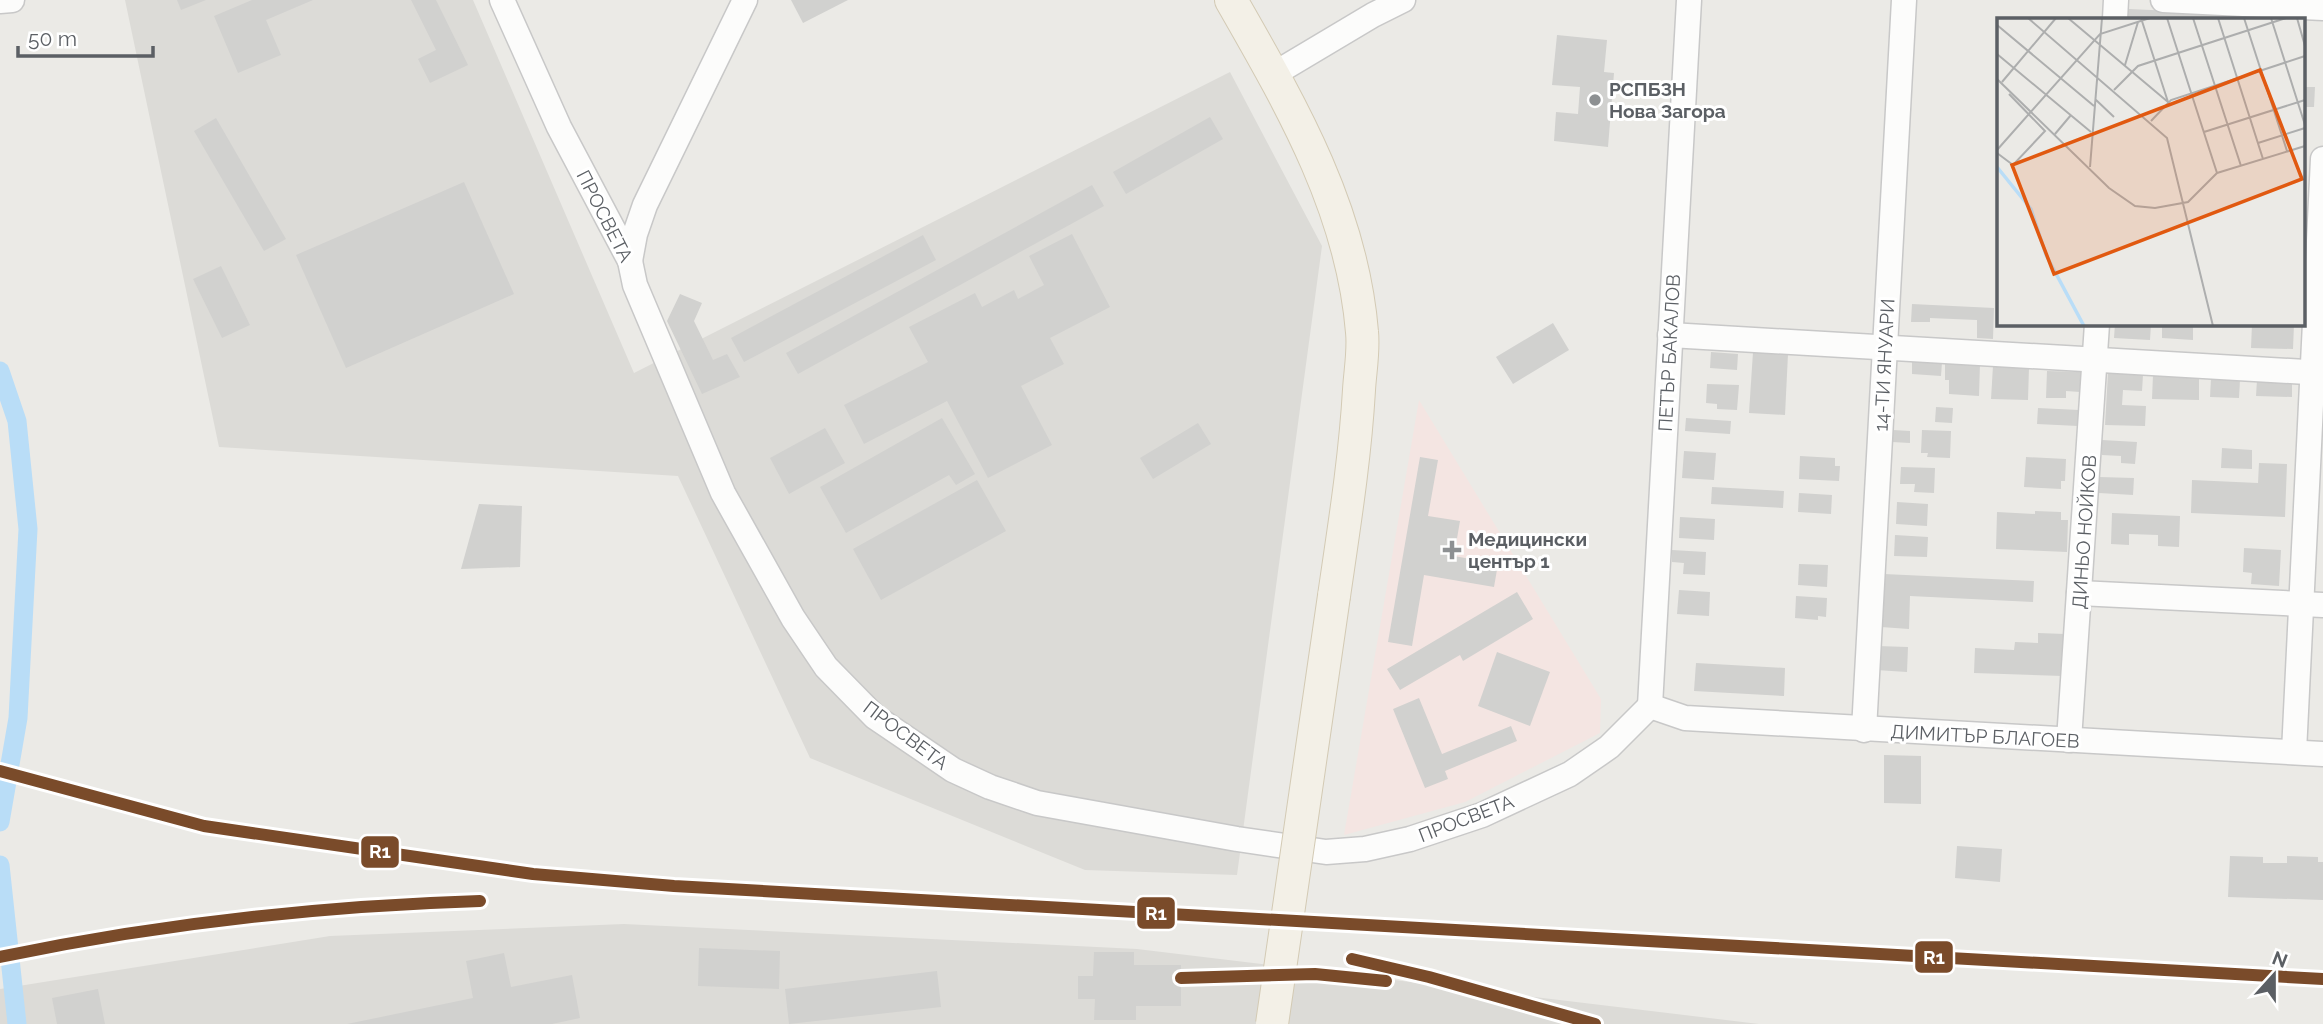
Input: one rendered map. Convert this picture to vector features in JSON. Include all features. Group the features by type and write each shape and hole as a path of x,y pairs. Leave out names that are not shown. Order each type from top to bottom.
{"main road":[{"path":"1231,0 1303,130 1338,211 1353,267 1363,334 1356,437 1272,1024"}],"street":[{"path":"0,1 12,0"},
{"name":"ПРОСВЕТА","path":"502,0 559,127 630,261 635,285 723,493 800,628 826,667 875,716 953,770 990,787 1037,803 1326,852 1365,849 1410,839 1482,815 1570,774 1609,747 1650,706"},
{"path":"630,261 635,234 645,205 745,0"},
{"path":"1274,74 1403,0"},
{"name":"ПЕТЪР БАКАЛОВ","path":"1650,706 1689,0"},
{"name":"14-ТИ ЯНУАРИ","path":"1864,730 1904,0"},
{"path":"2115,18 2116,0"},
{"path":"2163,0 2323,8"},
{"path":"2294,752 2312,604 2323,159"},
{"name":"ДИНЬО НОЙКОВ","path":"2070,740 2097,326"},
{"path":"1670,335 2317,373"},
{"path":"2080,593 2312,604"},
{"name":"ДИМИТЪР БЛАГОЕВ","path":"1650,706 1685,718 2323,754"}],"shaded area":[{"path":"125,0 473,0 634,373 1230,72 1322,246 1237,875 1085,870 810,758 678,476 219,447"},
{"name":"Медицински център 1","path":"1419,400 1601,699 1600,733 1465,802 1344,835"},
{"path":"624,924 1137,949 1759,1024 0,1024 0,989 330,936"}],"building":[{"path":"177,0 206,0 181,10"},
{"path":"252,0 313,0 266,20 281,55 238,73 214,16"},
{"path":"411,0 436,0 468,65 430,83 418,59 436,50"},
{"path":"791,0 848,0 803,23"},
{"path":"2128,9 2220,13 2220,18 2128,18"},
{"name":"РСПБЗН Нова Загора","path":"1557,35 1607,40 1604,72 1614,73 1608,147 1554,141 1556,112 1578,114 1580,87 1552,85"},
{"path":"2306,87 2315,87 2314,107 2306,107"},
{"path":"1210,117 1223,139 1126,194 1113,172"},
{"path":"216,118 286,239 264,251 194,131"},
{"path":"464,182 514,294 346,368 296,255"},
{"path":"1092,185 1104,206 798,374 786,353"},
{"path":"1072,234 1110,307 1050,338 1064,364 1021,386 1052,445 988,478 947,401 864,444 844,405 928,362 909,327 975,293 982,307 1014,290 1018,299 1044,285 1029,256"},
{"path":"923,235 936,260 744,362 731,338"},
{"path":"221,266 250,325 222,338 193,279"},
{"path":"680,294 702,303 694,321 713,360 727,354 740,377 702,394 667,321"},
{"path":"1912,304 1994,308 1993,339 1977,338 1977,320 1930,318 1930,322 1911,322"},
{"path":"1553,323 1569,350 1513,384 1496,357"},
{"path":"2115,326 2151,326 2150,340 2114,338"},
{"path":"2162,326 2193,326 2193,340 2162,338"},
{"path":"2252,326 2294,326 2293,349 2251,348"},
{"path":"1711,352 1738,354 1737,370 1710,368"},
{"path":"1753,352 1788,354 1785,415 1749,413"},
{"path":"1912,361 1942,362 1941,376 1912,374"},
{"path":"1945,361 1980,363 1979,396 1949,394 1949,380 1945,380"},
{"path":"1993,366 2029,367 2028,400 1991,399"},
{"path":"2047,371 2081,372 2080,392 2066,391 2066,398 2046,398"},
{"path":"2108,373 2143,375 2142,391 2123,390 2122,405 2146,406 2145,426 2105,425"},
{"path":"2153,375 2199,378 2199,400 2152,399"},
{"path":"2211,379 2240,380 2239,398 2210,397"},
{"path":"2257,380 2292,382 2292,397 2256,396"},
{"path":"1707,384 1739,385 1737,410 1717,409 1717,404 1706,403"},
{"path":"1936,407 1953,408 1952,423 1935,422"},
{"path":"2038,408 2079,410 2078,426 2037,424"},
{"path":"942,418 975,474 956,485 949,475 846,533 820,487"},
{"path":"1686,418 1731,421 1730,434 1685,431"},
{"path":"1198,423 1211,444 1153,479 1140,458"},
{"path":"825,428 845,463 789,494 770,458"},
{"path":"1893,430 1910,431 1910,443 1892,442"},
{"path":"1922,430 1951,431 1950,458 1927,457 1928,453 1921,453"},
{"path":"2102,440 2137,442 2135,464 2121,463 2121,456 2102,455"},
{"path":"2222,448 2252,450 2252,469 2221,468"},
{"path":"1684,451 1716,453 1714,480 1682,478"},
{"path":"1800,456 1835,458 1835,466 1840,466 1839,481 1799,479"},
{"path":"1420,457 1438,460 1428,516 1460,521 1454,556 1498,564 1494,587 1424,575 1412,646 1388,642"},
{"path":"2026,457 2066,459 2065,481 2061,481 2061,489 2024,487"},
{"path":"2259,463 2287,464 2285,517 2191,513 2192,480 2258,483"},
{"path":"1901,467 1935,468 1934,493 1914,492 1915,484 1900,484"},
{"path":"2099,477 2134,478 2133,495 2099,493"},
{"path":"977,480 1006,531 881,600 853,549"},
{"path":"1712,487 1784,491 1783,508 1711,504"},
{"path":"1799,493 1832,495 1831,514 1798,512"},
{"path":"1897,502 1928,504 1927,526 1896,524"},
{"path":"479,504 522,506 520,567 461,569"},
{"path":"2035,511 2061,512 2061,520 2068,520 2067,552 1996,549 1997,512 2035,514"},
{"path":"2112,513 2180,516 2179,547 2158,546 2158,535 2129,534 2129,545 2111,544"},
{"path":"1680,517 1715,519 1714,540 1679,538"},
{"path":"1895,535 1928,537 1927,557 1894,556"},
{"path":"2244,548 2281,550 2279,586 2251,584 2252,573 2243,572"},
{"path":"1672,550 1706,552 1705,575 1683,574 1684,563 1672,562"},
{"path":"1799,564 1828,565 1827,587 1798,585"},
{"path":"1884,574 2034,581 2033,602 1910,596 1909,629 1881,627"},
{"path":"1679,590 1710,592 1709,616 1677,614"},
{"path":"1517,592 1533,619 1463,661 1460,655 1400,690 1387,669"},
{"path":"1796,596 1827,598 1826,617 1818,616 1818,620 1795,618"},
{"path":"2038,633 2065,634 2063,676 1974,673 1975,648 2014,650 2015,642 2038,643"},
{"path":"1877,646 1908,647 1907,672 1876,670"},
{"path":"1497,652 1550,672 1530,726 1478,706"},
{"path":"1696,663 1785,668 1784,696 1694,691"},
{"path":"1419,698 1442,754 1511,726 1517,741 1445,771 1448,779 1425,788 1393,709"},
{"path":"1884,755 1921,756 1921,804 1884,803"},
{"path":"1957,846 2002,849 2000,882 1955,878"},
{"path":"2230,856 2263,857 2263,863 2287,863 2287,856 2318,857 2318,862 2323,862 2323,900 2228,897"},
{"path":"699,948 780,951 779,989 698,986"},
{"path":"1094,952 1134,952 1134,965 1181,965 1181,1006 1136,1006 1136,1020 1094,1020 1095,999 1078,999 1078,976 1093,976"},
{"path":"504,953 511,987 572,975 580,1018 552,1024 347,1024 473,998 466,961"},
{"path":"937,971 941,1007 789,1024 785,989"},
{"path":"98,989 105,1024 57,1024 52,998"}],"waterway":[{"path":"0,371 17,421 28,529 18,718 0,822"},
{"path":"0,865 17,1024"}],"transit line":[{"name":"R1","path":"0,771 204,826 533,874 674,886 2323,979"},
{"name":"R1","path":"0,957 119,935 239,918 359,907 480,901"},
{"name":"R1","path":"1352,959 1429,977 1595,1024"},
{"name":"R1","path":"1181,978 1315,974 1386,981"}],"place":[{"name":"РСПБЗН Нова Загора","path":"1595,100"},
{"name":"Медицински център 1","path":"1452,550"}]}
